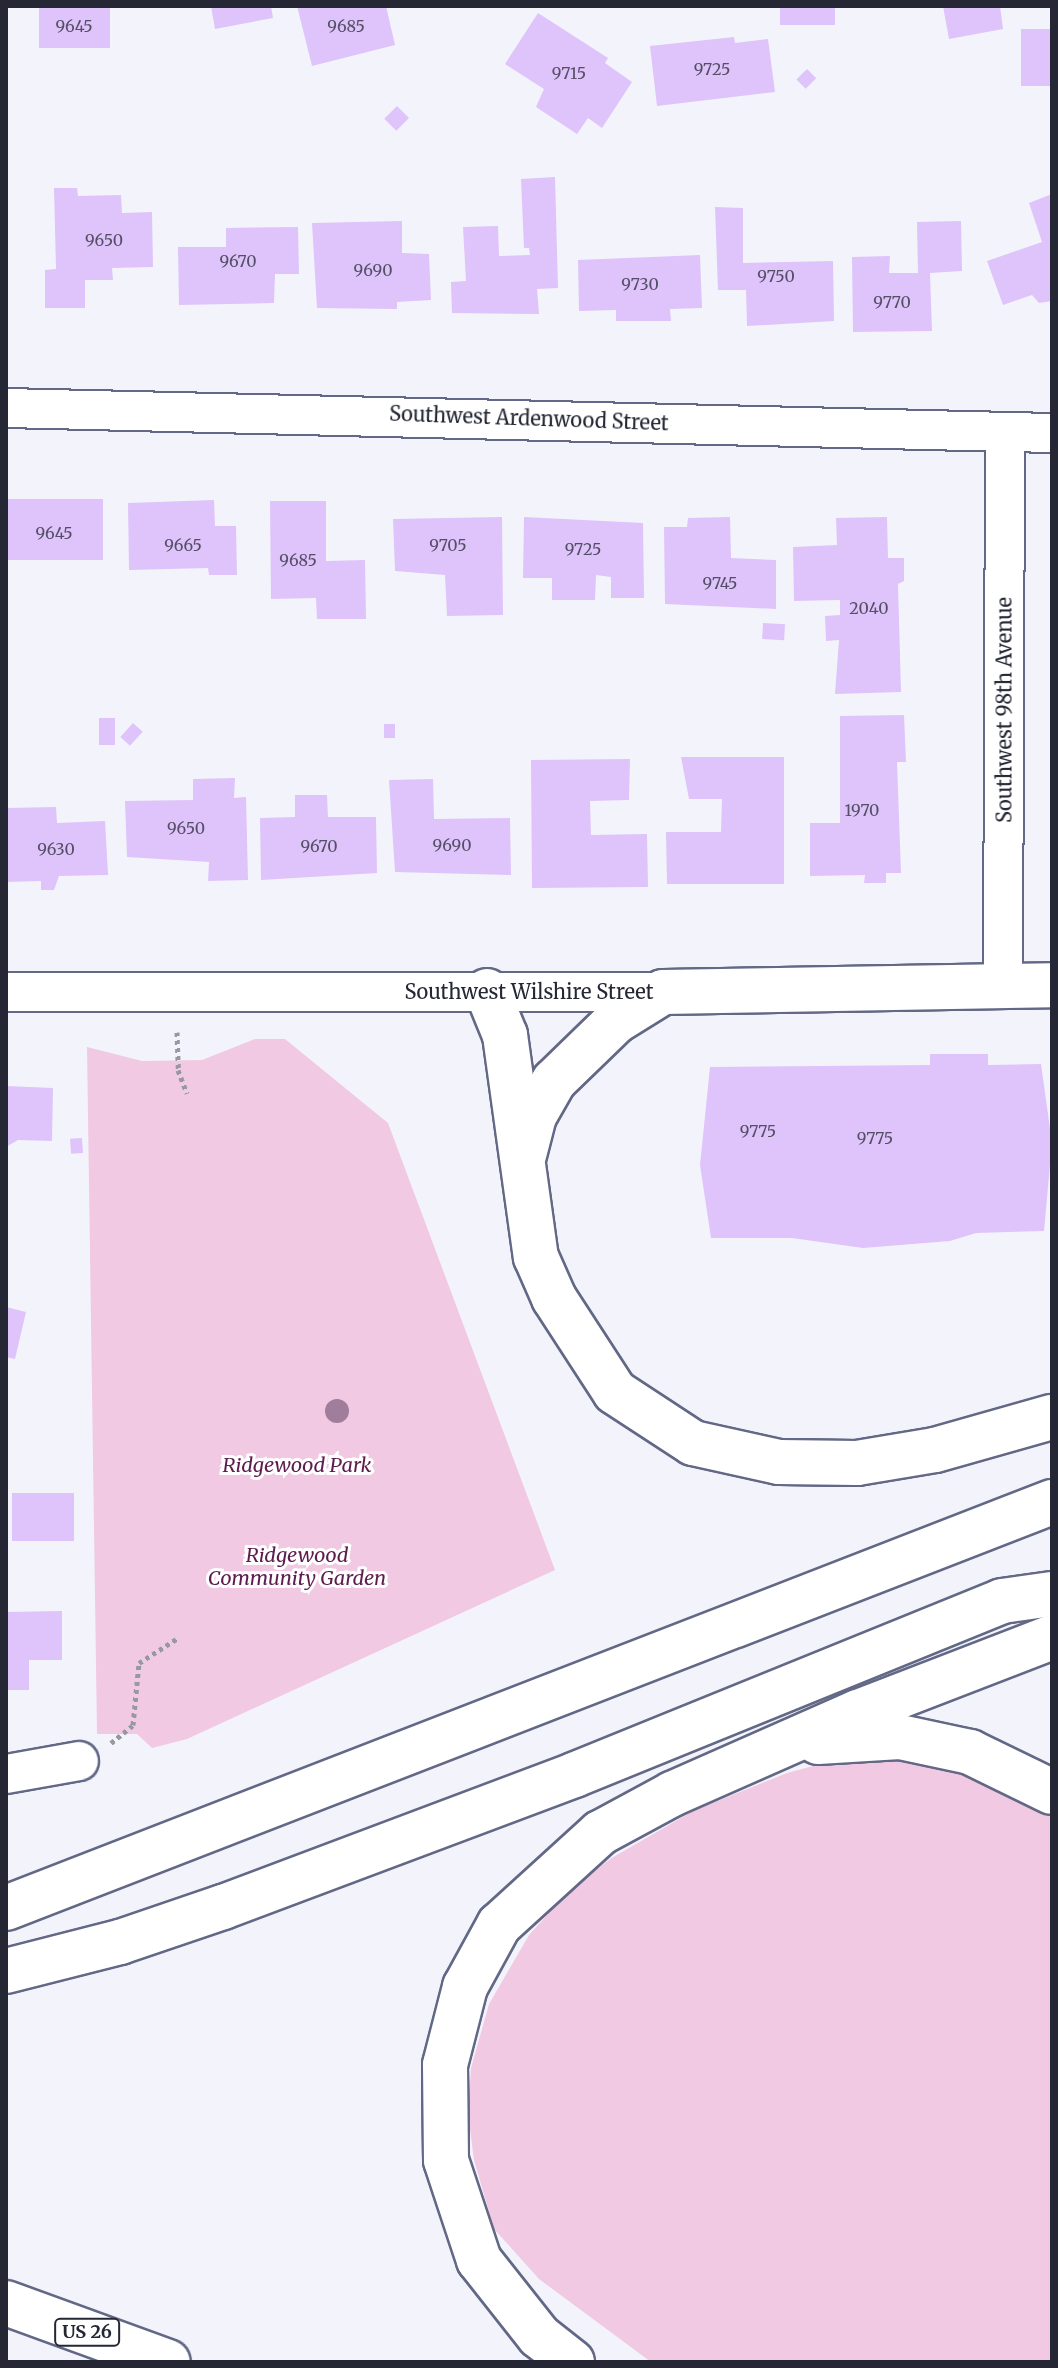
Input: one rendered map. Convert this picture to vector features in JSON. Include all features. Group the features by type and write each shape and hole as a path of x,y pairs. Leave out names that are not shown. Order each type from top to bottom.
{"main road":[{"name":"Southwest Wilshire Street","path":"663,992 1052,985"},
{"path":"487,991 505,1035 536,1257 554,1298 615,1392 693,1443 779,1462 857,1463 935,1450 1052,1417"},
{"path":"524,1157 534,1116 554,1081 616,1021 663,992"},
{"path":"6,1908 1052,1502"},
{"path":"6,1971 120,1942 223,1907 574,1775 1002,1601 1052,1594"},
{"path":"572,2362 539,2336 479,2260 446,2160 445,2065 465,1987 499,1925 600,1833 672,1794 1052,1637"},
{"path":"772,1751 844,1737 900,1737 970,1752 1052,1792"},
{"name":"US 26","path":"6,2303 168,2362"}],"street":[{"name":"Southwest Ardenwood Street","path":"6,408 430,414 1005,435 1052,433"},
{"name":"Southwest 98th Avenue","path":"1003,985 1005,435"},
{"name":"Southwest Wilshire Street","path":"6,992 663,992"},
{"path":"6,1774 79,1761"}],"path":[{"path":"176,991 178,1070 187,1093"},
{"path":"79,1761 133,1725 139,1663 156,1648 178,1638"}],"green space":[{"name":"Ridgewood Park","path":"255,1039 285,1039 388,1123 555,1570 187,1739 152,1748 137,1734 97,1734 87,1047 142,1061 202,1060"},
{"path":"898,1758 952,1768 1007,1788 1052,1816 1052,2362 651,2362 539,2279 494,2229 474,2160 468,2114 471,2068 489,2004 529,1935 568,1892 610,1859 693,1811 787,1773 828,1762"}],"building":[{"path":"39,6 110,6 110,48 39,48"},
{"path":"211,6 271,6 273,18 215,29"},
{"path":"297,6 386,6 395,45 312,66"},
{"path":"780,6 835,6 835,25 780,25"},
{"path":"943,6 1000,6 1003,29 949,39"},
{"path":"538,13 608,58 605,63 632,82 602,128 588,118 577,134 536,107 544,89 505,64"},
{"path":"1021,29 1052,29 1052,86 1021,86"},
{"path":"734,37 735,43 768,39 775,92 657,106 650,46"},
{"path":"807,69 816,78 806,89 796,80"},
{"path":"397,106 409,118 396,131 384,119"},
{"path":"555,177 558,288 537,289 539,314 452,313 451,282 466,281 463,227 498,226 499,256 530,255 529,248 524,248 521,179"},
{"path":"54,188 77,188 78,196 121,195 122,213 152,212 153,267 112,268 113,280 85,280 85,308 45,308 45,270 56,269"},
{"path":"1052,194 1052,301 1039,303 1032,295 1003,305 987,261 1042,242 1029,203"},
{"path":"715,207 743,208 743,263 833,261 834,321 747,326 746,290 718,290"},
{"path":"402,221 402,253 429,254 431,300 397,302 397,309 317,308 312,223"},
{"path":"961,221 962,271 930,273 932,331 853,332 852,257 890,256 889,273 918,273 917,222"},
{"path":"298,227 299,274 275,274 274,303 179,305 178,247 226,247 226,228"},
{"path":"700,255 702,308 670,309 671,321 616,321 616,310 579,311 578,260"},
{"path":"6,499 103,499 103,560 6,560"},
{"path":"214,500 215,526 236,526 237,575 209,575 208,568 129,570 128,503"},
{"path":"270,501 326,501 326,561 365,560 366,619 317,619 316,598 271,599"},
{"path":"502,517 503,615 447,616 445,575 395,571 393,519"},
{"path":"524,517 643,523 644,598 611,598 611,577 596,575 595,600 552,600 552,578 523,578"},
{"path":"730,517 731,558 776,560 776,609 665,604 664,527 687,527 688,518"},
{"path":"887,517 888,558 904,558 904,581 898,584 901,692 835,694 839,640 826,641 825,616 840,615 840,600 794,601 793,547 837,545 836,518"},
{"path":"763,623 785,624 784,640 762,639"},
{"path":"904,715 906,762 897,762 901,873 886,873 886,883 864,883 865,875 810,876 810,823 840,823 840,716"},
{"path":"99,718 115,718 115,745 99,745"},
{"path":"133,723 143,732 130,746 120,737"},
{"path":"384,724 395,724 395,738 384,738"},
{"path":"681,757 784,757 784,884 667,884 666,832 721,832 722,799 689,799"},
{"path":"630,759 629,800 590,801 591,835 647,834 648,887 532,888 531,760"},
{"path":"235,778 234,798 246,797 248,880 208,881 209,862 127,857 125,801 193,800 193,779"},
{"path":"433,779 434,819 510,818 511,875 395,872 389,780"},
{"path":"295,795 327,795 328,817 376,817 377,873 261,880 260,818 295,817"},
{"path":"56,807 57,823 105,821 108,875 59,876 54,890 41,890 41,881 6,882 6,808"},
{"path":"930,1054 988,1054 988,1065 1041,1064 1052,1143 1044,1231 976,1233 950,1241 863,1248 792,1238 711,1238 700,1165 710,1067 930,1065"},
{"path":"6,1086 53,1088 52,1141 18,1140 6,1147"},
{"path":"82,1138 83,1153 71,1154 70,1139"},
{"path":"6,1307 26,1312 15,1359 6,1357"},
{"path":"12,1493 74,1493 74,1541 12,1541"},
{"path":"62,1611 62,1660 29,1660 29,1690 6,1690 6,1612"}],"park label":[{"name":"Ridgewood Community Garden","path":"297,1566"}]}
